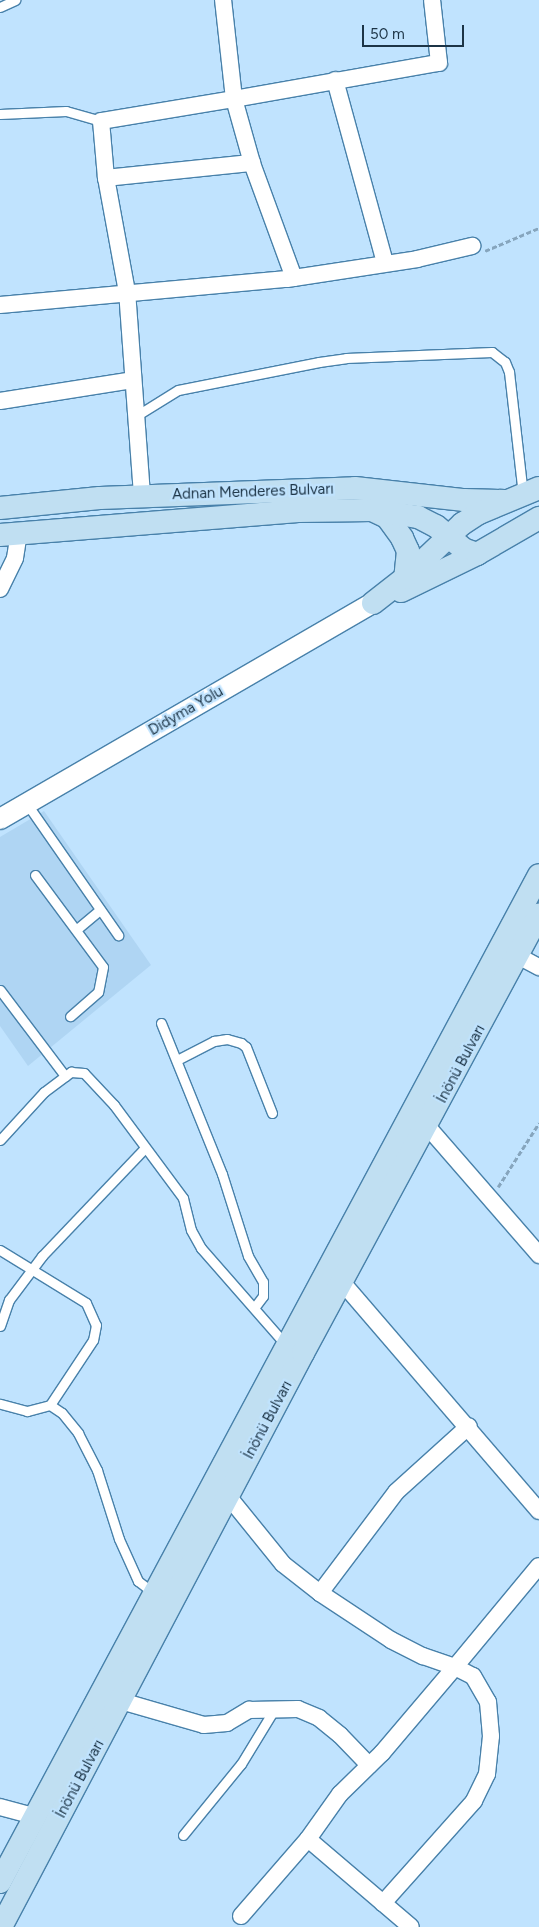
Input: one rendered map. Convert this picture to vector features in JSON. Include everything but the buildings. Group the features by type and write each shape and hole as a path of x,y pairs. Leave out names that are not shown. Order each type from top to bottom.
{"main road":[{"name":"Adnan Menderes Bulvarı","path":"0,508 142,495 355,488 464,500 522,494"},
{"path":"517,531 516,512 522,494"},
{"path":"373,603 405,578 448,537 479,513 522,494"},
{"name":"Adnan Menderes Bulvarı","path":"10,534 298,511 372,510 418,517 463,549 477,554"},
{"path":"372,510 387,517 402,538 408,551 405,578"},
{"path":"373,603 477,554 539,518"},
{"name":"İnönü Bulvarı","path":"0,1882 539,875"},
{"name":"İnönü Bulvarı","path":"1,1927 228,1496 539,915"},
{"path":"34,1816 55,1827"}],"street":[{"path":"223,0 234,99 252,163 294,278"},
{"path":"142,495 126,292 106,178 101,121 334,80 439,64 432,0"},
{"path":"334,80 384,263"},
{"path":"106,178 252,163"},
{"path":"0,305 294,278 477,249"},
{"path":"0,402 132,380"},
{"path":"0,589 15,558 10,534"},
{"name":"Didyma Yolu","path":"0,819 373,603"},
{"path":"518,956 539,967"},
{"path":"427,1126 539,1255"},
{"path":"342,1282 469,1426 539,1511"},
{"path":"320,1592 396,1492 469,1426"},
{"path":"228,1496 283,1564 320,1592 391,1640 423,1656 455,1667 473,1676 488,1702 491,1736 487,1774 474,1802 383,1903"},
{"path":"241,1916 308,1839 340,1794 369,1765 455,1667 539,1566"},
{"path":"121,1701 204,1725 227,1723 249,1710 298,1709 319,1718 369,1765"},
{"path":"0,1807 34,1816"},
{"path":"308,1839 411,1927"}],"lane":[{"path":"0,7 15,0"},
{"path":"0,114 66,111 101,121"},
{"path":"136,416 178,390 319,362 346,358 492,352 505,362 509,372 522,494"},
{"path":"27,804 118,935"},
{"path":"35,875 101,960 104,975 98,992 70,1016"},
{"path":"77,929 100,910"},
{"path":"0,990 65,1076"},
{"path":"161,1023 222,1174 248,1256 263,1282 263,1296 254,1308"},
{"path":"177,1060 214,1041 227,1038 241,1043 246,1047 272,1113"},
{"path":"0,1140 44,1092 65,1076 76,1071 84,1074 114,1105 144,1149 183,1198 191,1230 201,1248 288,1347"},
{"path":"0,1326 9,1300 31,1270 144,1149"},
{"path":"0,1250 86,1303 96,1325 94,1340 50,1405 28,1411 0,1404"},
{"path":"50,1405 62,1413 78,1433 96,1470 118,1540 138,1581 155,1593"},
{"path":"183,1835 241,1764 275,1708"}],"path":[{"path":"477,249 539,228"},
{"path":"490,1200 539,1123"}],"shaded area":[{"path":"44,811 151,965 28,1066 0,1026 0,837"}]}
